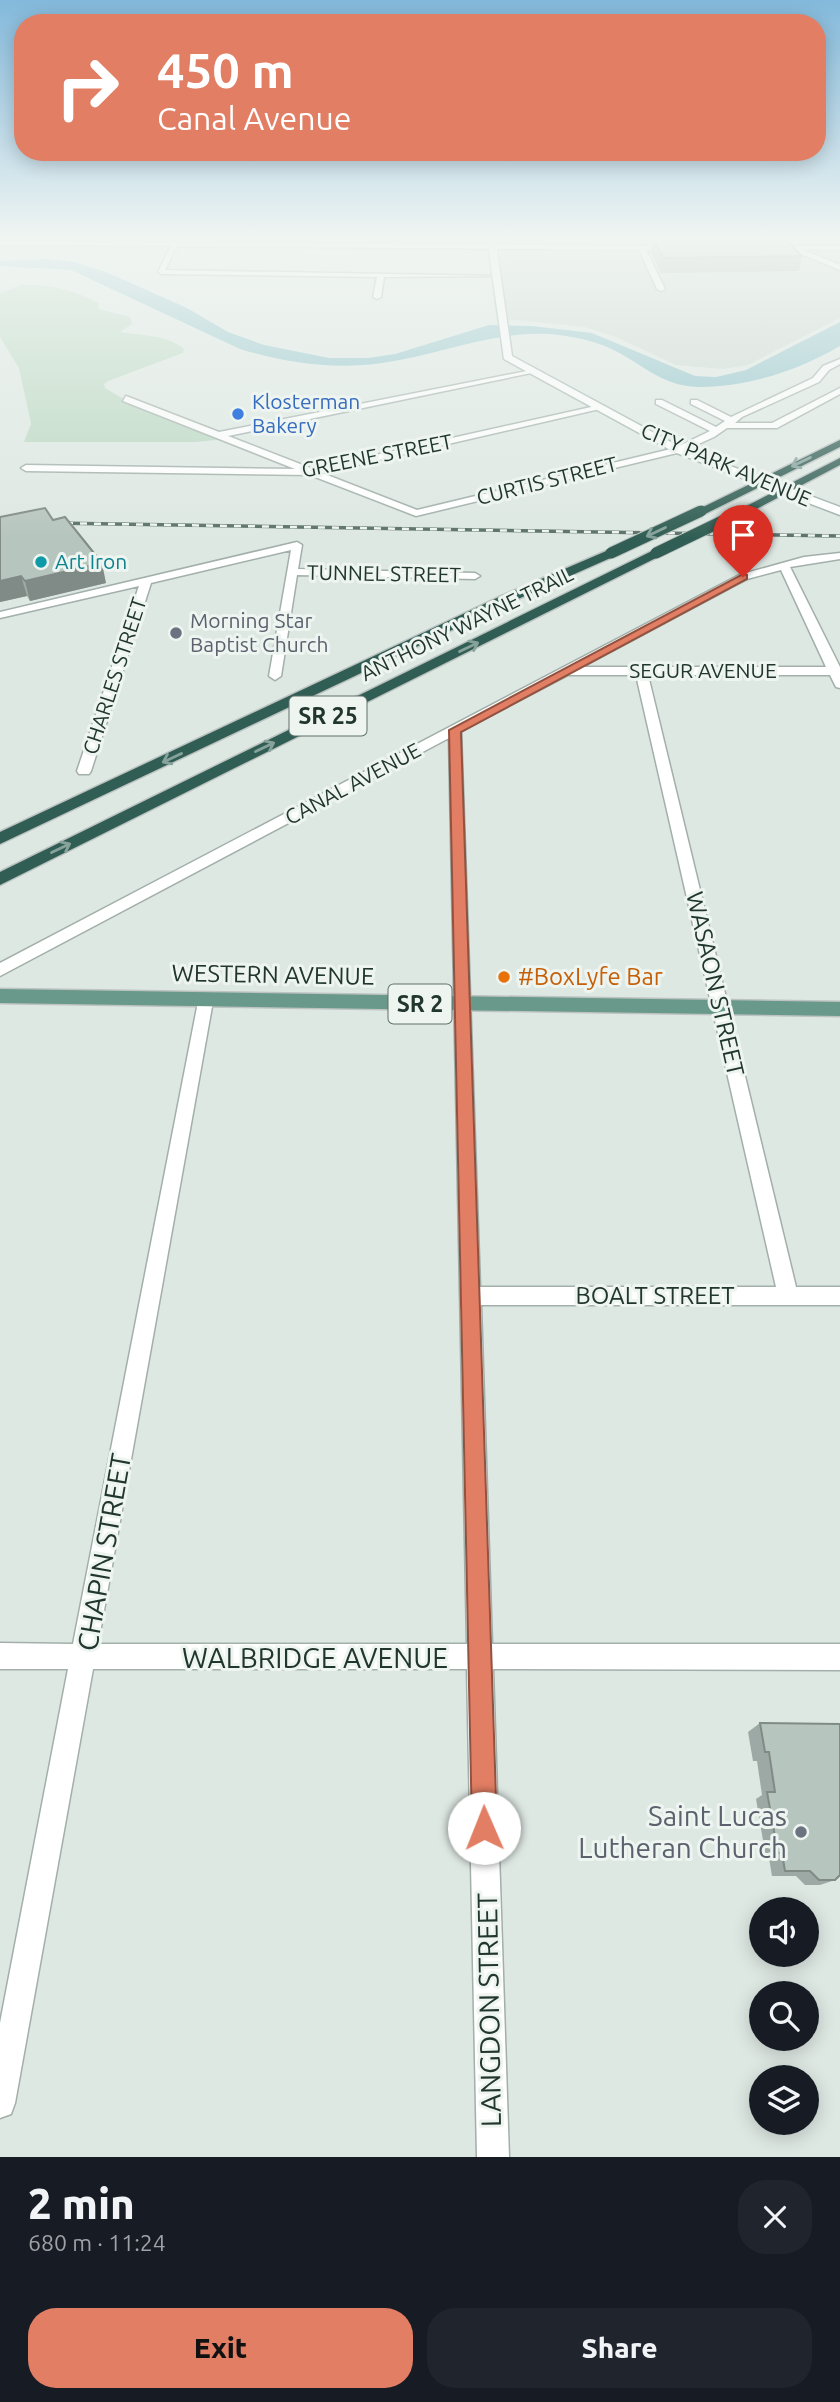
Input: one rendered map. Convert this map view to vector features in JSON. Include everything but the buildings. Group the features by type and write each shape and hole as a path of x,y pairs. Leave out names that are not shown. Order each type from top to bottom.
{"highway":[{"name":"ANTHONY WAYNE TRAIL","path":"0,839 504,600 701,511 840,443"},
{"name":"ANTHONY WAYNE TRAIL","path":"0,879 840,461"}],"main road":[{"name":"WESTERN AVENUE","path":"0,996 840,1009"}],"street":[{"name":"CITY PARK AVENUE","path":"503,338 507,357 678,450 835,510"},
{"name":"CURTIS STREET","path":"313,472 416,513 678,450 717,431 739,415 816,380 826,368 840,360"},
{"path":"220,436 532,372"},
{"path":"816,380 840,389"},
{"path":"694,402 729,423 774,426 840,389"},
{"path":"126,399 313,472"},
{"path":"659,402 717,431"},
{"name":"GREENE STREET","path":"26,468 313,472 600,408"},
{"path":"0,615 297,545 275,676"},
{"name":"CANAL AVENUE","path":"0,971 743,577 784,565 840,556"},
{"path":"784,565 837,671 840,684"},
{"name":"TUNNEL STREET","path":"292,572 475,576"},
{"name":"CHARLES STREET","path":"84,771 146,581"},
{"name":"SEGUR AVENUE","path":"565,671 837,671"},
{"name":"WASAON STREET","path":"641,672 788,1296"},
{"name":"LANGDON STREET","path":"455,730 492,2157"},
{"name":"CHAPIN STREET","path":"0,2103 205,1001"},
{"name":"BOALT STREET","path":"469,1296 840,1296"},
{"name":"WALBRIDGE AVENUE","path":"0,1656 479,1659 840,1657"}],"shaded area":[{"path":"617,338 802,338 748,365 723,369 676,365"}],"green space":[{"path":"0,338 162,338 184,349 183,353 108,381 104,384 105,388 127,401 226,439 196,442 24,442 31,424 19,368"}],"water":[{"path":"216,338 244,338 264,345 329,358 368,358 395,354 448,338 498,338 382,363 346,366 310,364 240,349"},
{"path":"577,338 603,338 695,376 716,377 746,370 809,338 840,338 840,346 807,363 772,376 716,387 698,387 684,386 661,378 619,353"}],"railway":[{"path":"52,523 840,536"}],"place":[{"name":"Klosterman Bakery","path":"238,414"},
{"name":"Art Iron","path":"41,562"},
{"name":"Morning Star Baptist Church","path":"176,633"},
{"name":"#BoxLyfe Bar","path":"504,977"},
{"name":"Saint Lucas Lutheran Church","path":"801,1832"}],"route":[{"path":"484,1828 455,730 743,577"}]}
